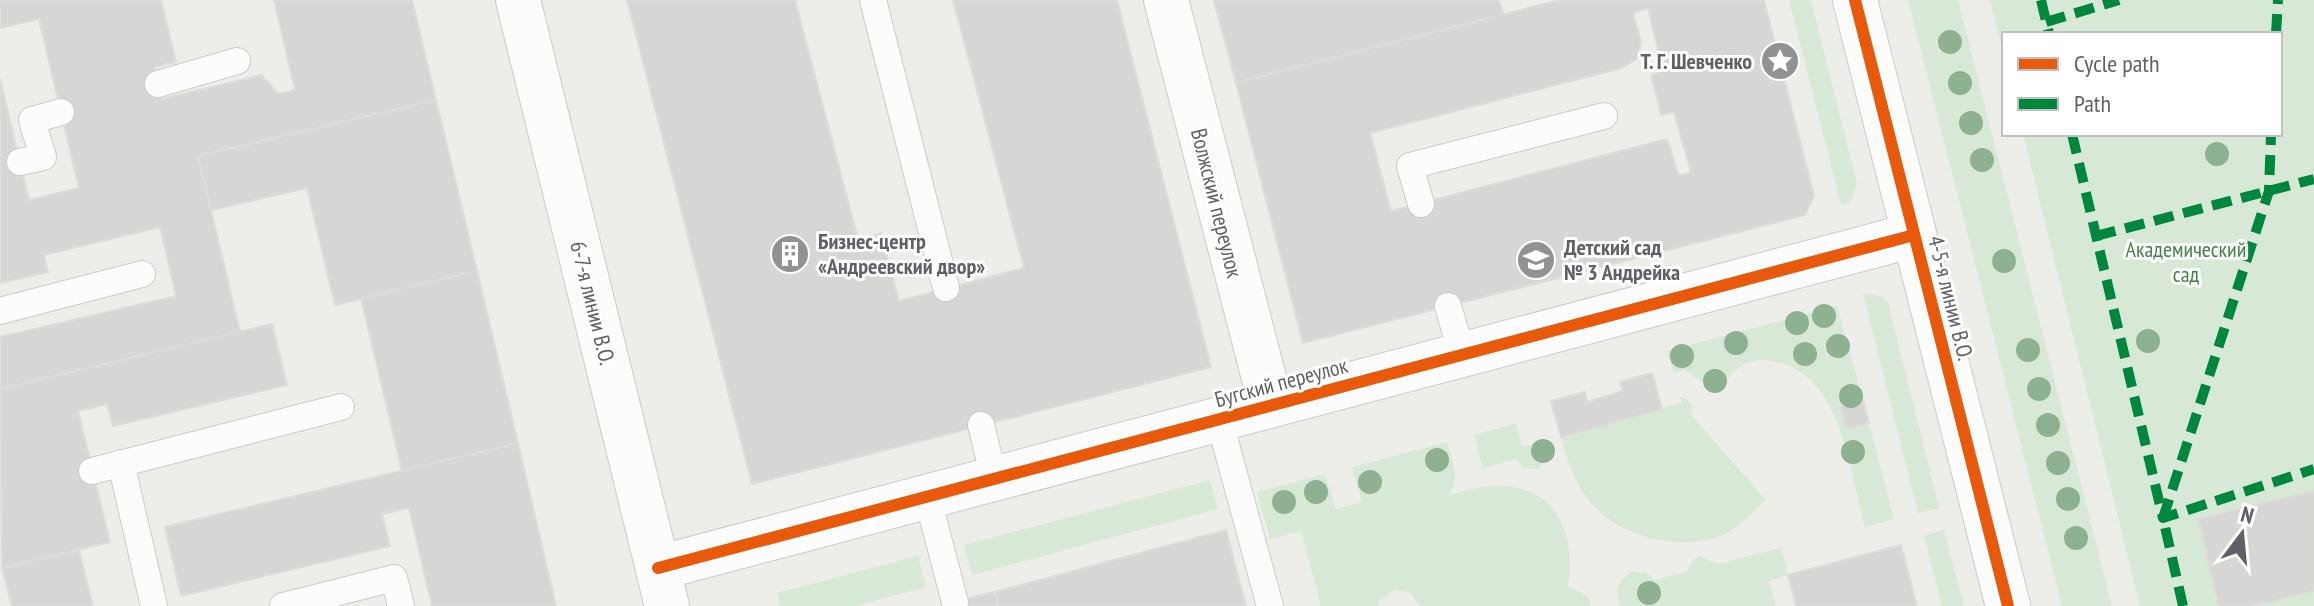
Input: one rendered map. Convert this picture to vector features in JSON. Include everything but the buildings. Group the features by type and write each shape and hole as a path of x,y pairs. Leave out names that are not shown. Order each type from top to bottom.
{"street":[{"name":"6-7-я линии В.О.","path":"518,0 662,587"},
{"name":"Волжский переулок","path":"1166,0 1271,405"},
{"name":"4-5-я линии В.О.","path":"1855,0 2008,606"},
{"name":"Бугский переулок","path":"662,587 927,496 1914,235"}],"lane":[{"path":"873,0 946,288"},
{"path":"158,84 237,61"},
{"path":"20,162 43,157 32,120 61,112"},
{"path":"1421,204 1410,166 1604,116"},
{"path":"0,311 142,274"},
{"path":"1448,306 1462,354"},
{"path":"92,471 341,407"},
{"path":"1219,419 1270,606"},
{"path":"981,425 994,478"},
{"path":"121,463 154,606"},
{"path":"927,496 955,602"},
{"path":"283,606 394,578 401,606"}],"green space":[{"path":"1789,0 1811,0 1857,183 1851,201 1841,205"},
{"path":"1908,0 1958,0 2112,606 2062,606"},
{"name":"Академический сад","path":"1990,0 2314,0 2314,606 2140,606 2023,136 2282,136 2282,32 2002,32 2002,48"},
{"path":"1863,293 1881,296 1888,302 1939,508 1918,513"},
{"path":"1837,306 1863,400 1840,407 1847,429 1869,423 1894,519 1865,527 1839,426 1828,403 1813,383 1795,369 1762,360 1740,367 1718,392 1684,370 1674,373 1667,351"},
{"path":"1680,397 1688,400 1693,407 1691,415 1766,500 1734,528 1706,540 1688,542 1650,538 1616,523 1583,492 1571,469 1561,437 1682,403"},
{"path":"1516,423 1522,447 1545,441 1545,462 1537,469 1524,468 1516,459 1483,468 1474,435"},
{"path":"1447,442 1455,477 1448,495 1491,486 1513,487 1532,493 1557,514 1568,547 1568,587 1589,597 1591,606 1420,606 1410,592 1394,590 1379,601 1378,606 1321,606 1301,531 1270,539 1257,492 1325,474 1336,509 1362,502 1352,467"},
{"path":"1210,480 1218,509 972,575 964,545"},
{"path":"1944,530 1964,606 1942,606 1924,536"},
{"path":"1781,548 1788,575 1769,581 1776,606 1620,606 1618,586 1632,571 1646,573 1655,580 1687,572 1691,562 1700,556 1718,564"},
{"path":"918,556 926,587 856,606 780,606 777,593"}],"marked path":[{"path":"2041,0 2049,32"},
{"path":"2046,22 2119,0"},
{"path":"2276,32 2278,0"},
{"path":"2072,136 2163,518 2314,469"},
{"path":"2183,606 2163,518 2269,191 2271,136"},
{"path":"2096,236 2314,179"}],"cycle path":[{"path":"1855,0 2008,606"},
{"path":"658,568 1914,235"}],"place":[{"name":"Т. Г. Шевченко","path":"1780,61"},
{"name":"Бизнес-центр «Андреевский двор»","path":"790,254"},
{"name":"Детский сад № 3 Андрейка","path":"1536,260"}]}
